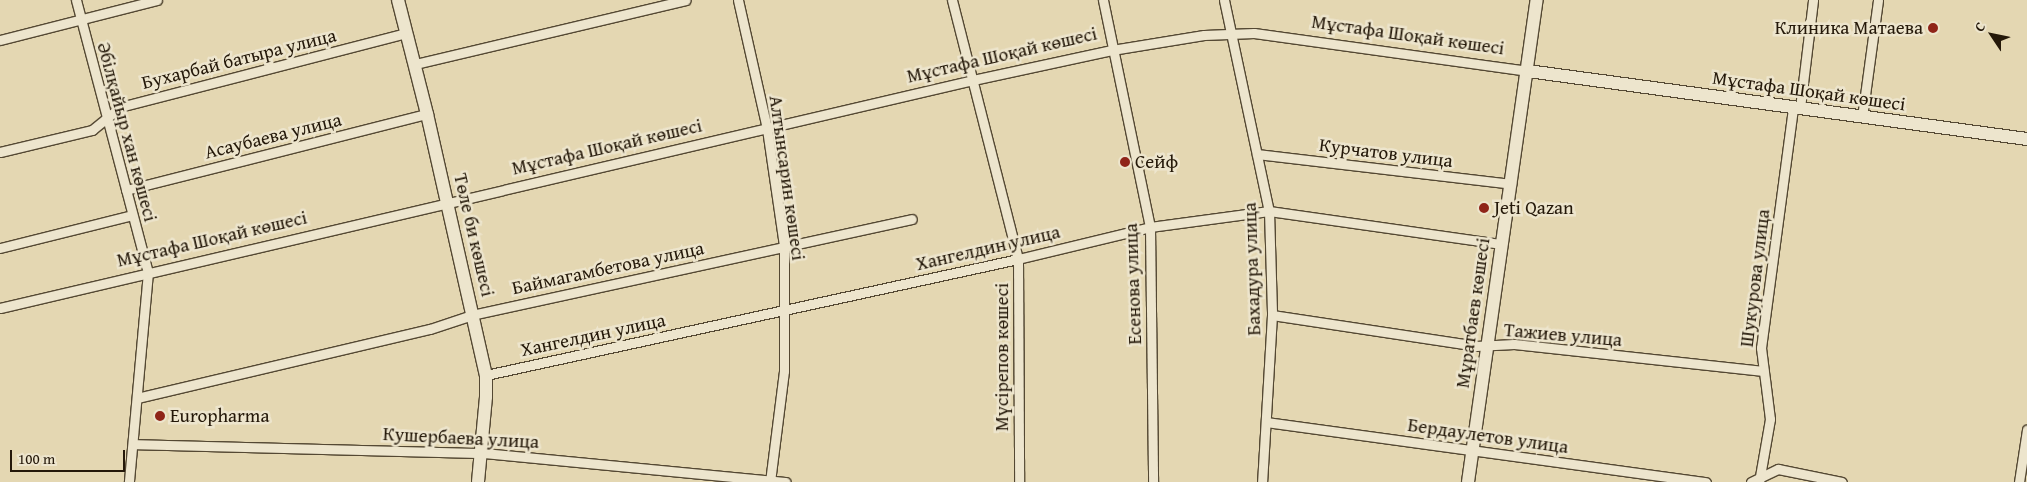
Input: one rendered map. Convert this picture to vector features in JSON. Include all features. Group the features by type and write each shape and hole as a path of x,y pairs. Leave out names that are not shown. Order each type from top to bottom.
{"street":[{"name":"Әбілқайыр хан көшесі","path":"76,0 148,272 129,482"},
{"path":"0,40 157,0"},
{"name":"Төле би көшесі","path":"398,0 427,114 486,375 478,482"},
{"path":"414,64 686,0"},
{"name":"Алтынсарин көшесі","path":"738,0 767,129 784,246 784,371 770,481"},
{"name":"Мүсірепов көшесі","path":"952,0 1018,259 1019,482"},
{"name":"Есенова улица","path":"1102,0 1150,227 1153,482"},
{"name":"Бахадура улица","path":"1224,0 1269,211 1272,315 1262,482"},
{"name":"Мұратбаев көшесі","path":"1468,482 1537,0"},
{"path":"1796,108 1813,0"},
{"path":"1862,117 1878,0"},
{"name":"Бухарбай батыра улица","path":"0,152 92,130 120,107 406,33"},
{"name":"Мұстафа Шоқай көшесі","path":"0,308 973,80 1112,50 1230,33 1254,33 2027,139"},
{"name":"Шукурова улица","path":"1756,480 1770,419 1761,348 1796,108"},
{"name":"Асаубаева улица","path":"126,190 427,114"},
{"name":"Курчатов улица","path":"1258,154 1510,184"},
{"name":"Хангелдин улица","path":"486,375 1018,259 1150,227 1269,211 1502,244"},
{"path":"0,248 132,215"},
{"name":"Баймагамбетова улица","path":"137,398 430,329 472,315 912,219"},
{"name":"Тажиев улица","path":"1272,315 1487,346 1514,344 1764,371"},
{"name":"Бердаулетов улица","path":"1266,422 1706,482"},
{"path":"2019,482 2027,430"},
{"name":"Кушербаева улица","path":"133,444 481,453 786,482"},
{"path":"1756,480 1778,469 1842,482"}],"place":[{"name":"Клиника Матаева","path":"1933,28"},
{"name":"Сейф","path":"1125,162"},
{"name":"Jeti Qazan","path":"1484,208"},
{"name":"Europharma","path":"160,416"}]}
